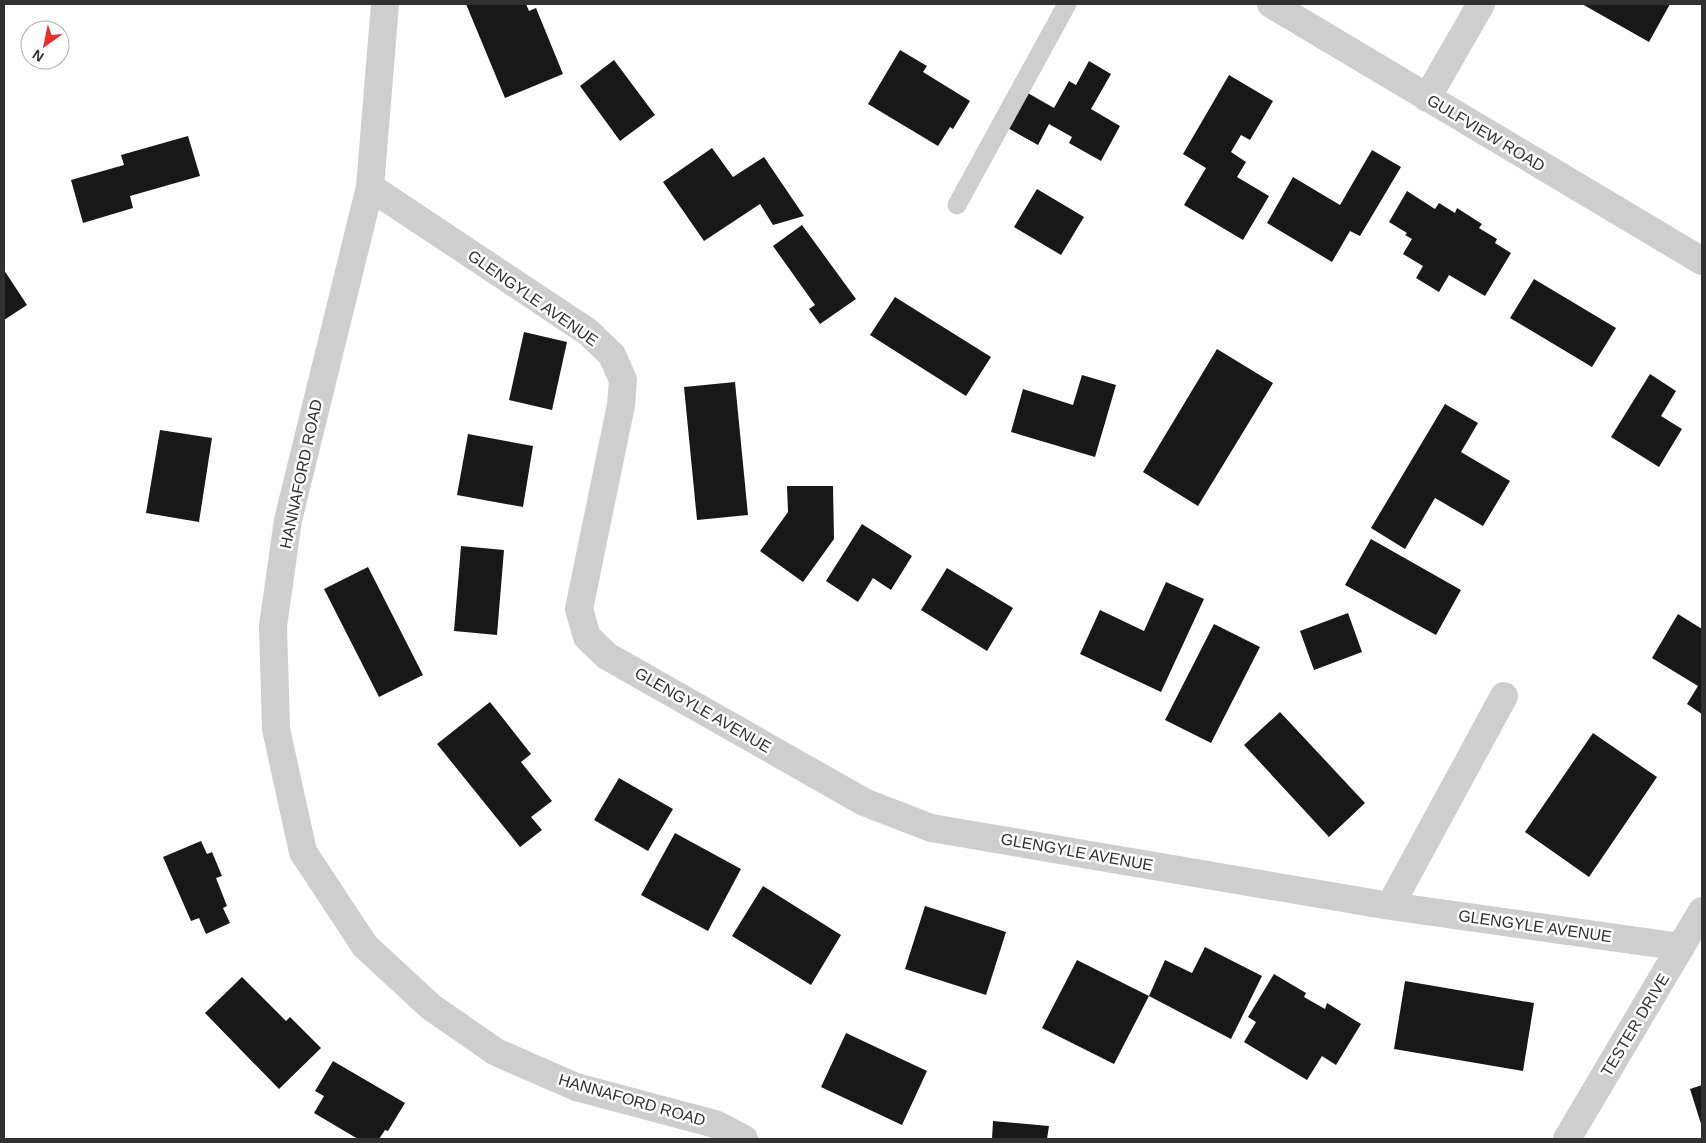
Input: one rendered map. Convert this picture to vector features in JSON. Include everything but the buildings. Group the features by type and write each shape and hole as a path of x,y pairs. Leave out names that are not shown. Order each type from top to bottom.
{"street":[{"name":"HANNAFORD ROAD","path":"385,4 370,187 288,520 274,626 276,729 303,852 365,946 431,1007 496,1052 576,1087 715,1124 744,1139"},
{"name":"GULFVIEW ROAD","path":"1271,4 1702,261"},
{"path":"1427,98 1481,4"},
{"name":"GLENGYLE AVENUE","path":"370,187 588,332 612,355 623,380 621,405 579,609 586,638 607,656 864,802 931,828 1390,906 1681,947"},
{"path":"1390,906 1504,696"},
{"name":"TESTER DRIVE","path":"1567,1139 1702,911"}],"lane":[{"path":"957,205 1067,4"}]}
